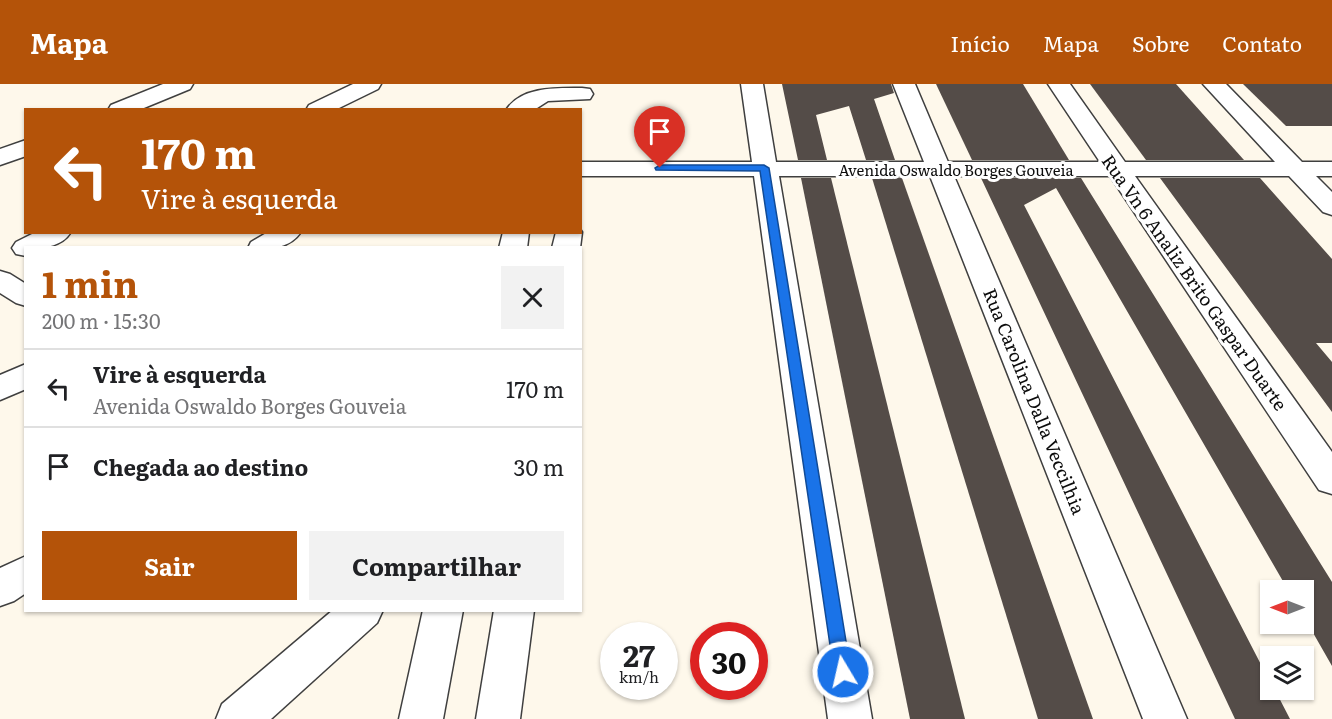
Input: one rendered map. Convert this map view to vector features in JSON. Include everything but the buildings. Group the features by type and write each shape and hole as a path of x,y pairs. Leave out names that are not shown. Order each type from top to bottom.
{"street":[{"path":"124,108 182,84"},
{"path":"321,108 370,84"},
{"path":"752,84 850,719"},
{"name":"Rua Carolina Dalla Veccilhia","path":"904,84 1165,719"},
{"name":"Rua Vn 6 Analiz Brito Gaspar Duarte","path":"1059,84 1332,480"},
{"path":"1214,84 1332,207"},
{"path":"521,108 543,96 582,97"},
{"path":"0,158 24,148"},
{"name":"Avenida Oswaldo Borges Gouveia","path":"582,169 1332,169"},
{"path":"30,246 54,234"},
{"path":"264,246 285,234"},
{"path":"0,260 24,249"},
{"path":"0,280 24,296"},
{"path":"0,389 24,376"},
{"path":"0,590 24,573"},
{"path":"238,719 361,612"},
{"path":"421,719 443,612"},
{"path":"498,719 514,612"}],"route":[{"path":"660,168 764,168 843,672"}]}
